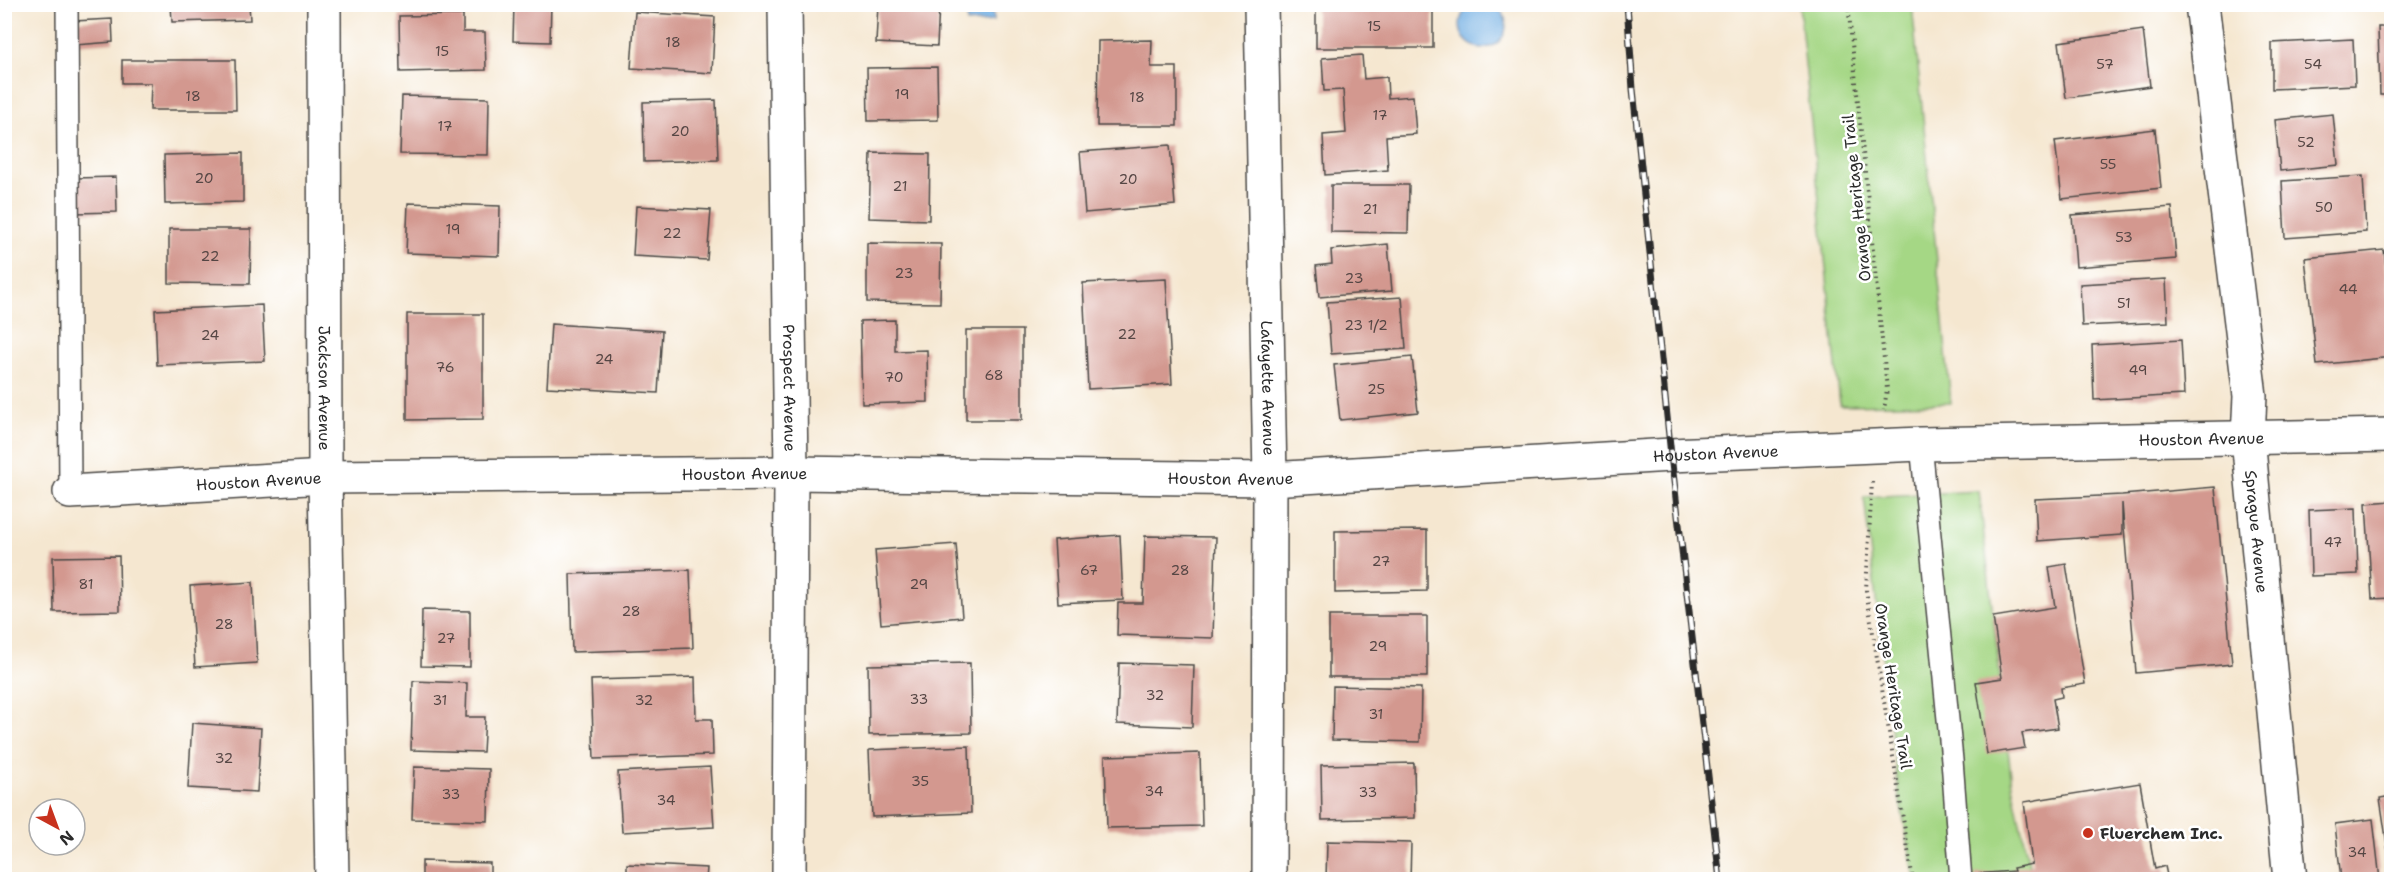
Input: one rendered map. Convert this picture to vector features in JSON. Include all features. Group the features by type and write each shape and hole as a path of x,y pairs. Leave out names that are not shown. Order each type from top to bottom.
{"street":[{"name":"Jackson Avenue","path":"324,4 325,477 332,879"},
{"name":"Prospect Avenue","path":"785,4 791,473 789,879"},
{"name":"Lafayette Avenue","path":"1261,4 1270,479 1269,879"},
{"name":"Sprague Avenue","path":"2202,4 2250,396 2248,438 2290,879"},
{"name":"Houston Avenue","path":"70,492 325,477 791,473 1270,479 1671,455 1921,444 2391,435"}],"lane":[{"path":"67,4 70,492"},
{"path":"1921,444 1952,760 1961,879"}],"path":[{"name":"Orange Heritage Trail","path":"1848,4 1887,389"},
{"name":"Orange Heritage Trail","path":"1870,495 1866,590 1913,879"}],"green space":[{"path":"1799,5 1912,5 1951,403 1840,405"},
{"path":"1979,491 2012,785 2032,879 1915,879 1899,796 1864,497"}],"water":[{"path":"1483,2 1499,9 1506,25 1499,41 1483,48 1467,41 1460,25 1467,9"},
{"path":"966,5 993,5 994,21 967,23"}],"building":[{"path":"171,4 249,4 250,20 172,22"},
{"path":"514,4 551,4 550,42 513,41"},
{"path":"878,4 939,4 937,46 876,43"},
{"path":"1316,4 1433,4 1433,48 1316,48"},
{"path":"635,12 715,17 712,73 631,68"},
{"path":"463,15 463,32 485,32 486,70 400,72 399,16"},
{"path":"112,19 113,42 75,45 74,21"},
{"path":"2378,27 2392,27 2392,95 2380,95"},
{"path":"2143,30 2150,86 2066,98 2059,42"},
{"path":"2353,39 2355,85 2272,89 2272,43"},
{"path":"1152,40 1151,67 1177,67 1177,126 1097,126 1098,41"},
{"path":"1362,55 1364,79 1387,77 1388,98 1413,96 1416,134 1386,136 1388,170 1325,175 1323,135 1346,133 1343,90 1324,91 1322,58"},
{"path":"122,60 235,60 236,110 150,110 151,83 122,83"},
{"path":"937,67 938,120 868,121 867,68"},
{"path":"402,96 489,98 488,155 400,154"},
{"path":"716,100 718,160 644,162 643,102"},
{"path":"2333,114 2338,165 2280,171 2275,120"},
{"path":"2155,129 2161,188 2062,199 2055,141"},
{"path":"1170,145 1175,205 1085,213 1080,152"},
{"path":"243,153 243,202 165,204 164,155"},
{"path":"871,153 930,154 929,220 869,218"},
{"path":"2363,176 2366,232 2285,238 2282,181"},
{"path":"116,177 117,212 75,213 75,178"},
{"path":"1331,185 1409,185 1408,233 1331,232"},
{"path":"408,203 500,206 499,256 406,253"},
{"path":"636,206 711,210 707,260 633,256"},
{"path":"2172,207 2176,259 2076,267 2072,215"},
{"path":"169,229 251,229 250,284 169,283"},
{"path":"867,243 941,244 940,303 867,302"},
{"path":"1388,244 1392,291 1319,297 1316,266 1332,264 1331,250"},
{"path":"2384,250 2392,319 2392,357 2317,365 2305,258"},
{"path":"1166,279 1172,384 1088,389 1083,283"},
{"path":"2166,279 2168,322 2082,326 2080,284"},
{"path":"1402,297 1406,349 1331,354 1327,302"},
{"path":"262,305 265,361 157,365 155,310"},
{"path":"407,314 483,314 483,419 407,420"},
{"path":"895,320 895,351 927,350 928,402 862,404 860,321"},
{"path":"551,324 662,331 658,393 547,387"},
{"path":"966,330 1022,330 1022,420 966,420"},
{"path":"2181,340 2184,395 2094,400 2092,345"},
{"path":"1412,357 1418,412 1340,420 1334,365"},
{"path":"2215,487 2232,664 2136,673 2122,503 2122,535 2037,541 2035,499"},
{"path":"2392,501 2392,598 2372,599 2366,503"},
{"path":"2356,508 2358,574 2311,576 2309,510"},
{"path":"1427,530 1427,591 1335,593 1335,531"},
{"path":"1120,535 1123,600 1058,603 1054,540"},
{"path":"1145,536 1216,537 1213,638 1117,635 1118,603 1143,603"},
{"path":"956,544 962,617 881,624 875,550"},
{"path":"119,556 120,611 54,612 53,557"},
{"path":"2066,564 2085,684 2061,688 2062,697 2053,699 2058,728 2022,733 2025,748 1987,754 1976,682 2002,678 1993,617 2055,607 2049,567"},
{"path":"690,570 693,648 572,652 570,574"},
{"path":"253,582 257,663 195,667 190,586"},
{"path":"422,610 470,611 470,667 421,666"},
{"path":"1329,616 1427,616 1427,677 1329,677"},
{"path":"970,663 971,733 869,735 868,665"},
{"path":"1119,663 1194,665 1192,727 1117,724"},
{"path":"695,677 696,719 712,719 713,755 594,759 591,680"},
{"path":"413,681 467,683 466,717 485,717 483,752 411,750"},
{"path":"1333,686 1421,688 1420,742 1332,740"},
{"path":"192,723 261,728 257,792 188,788"},
{"path":"969,746 971,813 872,817 869,750"},
{"path":"1200,753 1202,826 1107,828 1105,756"},
{"path":"1414,763 1415,818 1322,820 1321,765"},
{"path":"414,767 489,769 488,821 412,819"},
{"path":"710,767 714,827 622,832 618,772"},
{"name":"Fluerchem Inc.","path":"2140,783 2155,869 2165,866 2168,880 1976,880 1975,874 2014,871 2013,868 2032,864 2024,802"},
{"path":"2392,796 2392,865 2390,865 2380,798"},
{"path":"2373,819 2380,880 2341,880 2335,824"},
{"path":"1327,841 1411,843 1410,880 1326,880"},
{"path":"422,861 490,863 490,880 422,880"},
{"path":"627,864 707,868 706,880 627,880"}],"railway":[{"path":"1627,4 1633,89 1671,455 1720,880"}],"place":[{"name":"Fluerchem Inc.","path":"2088,833"}]}
